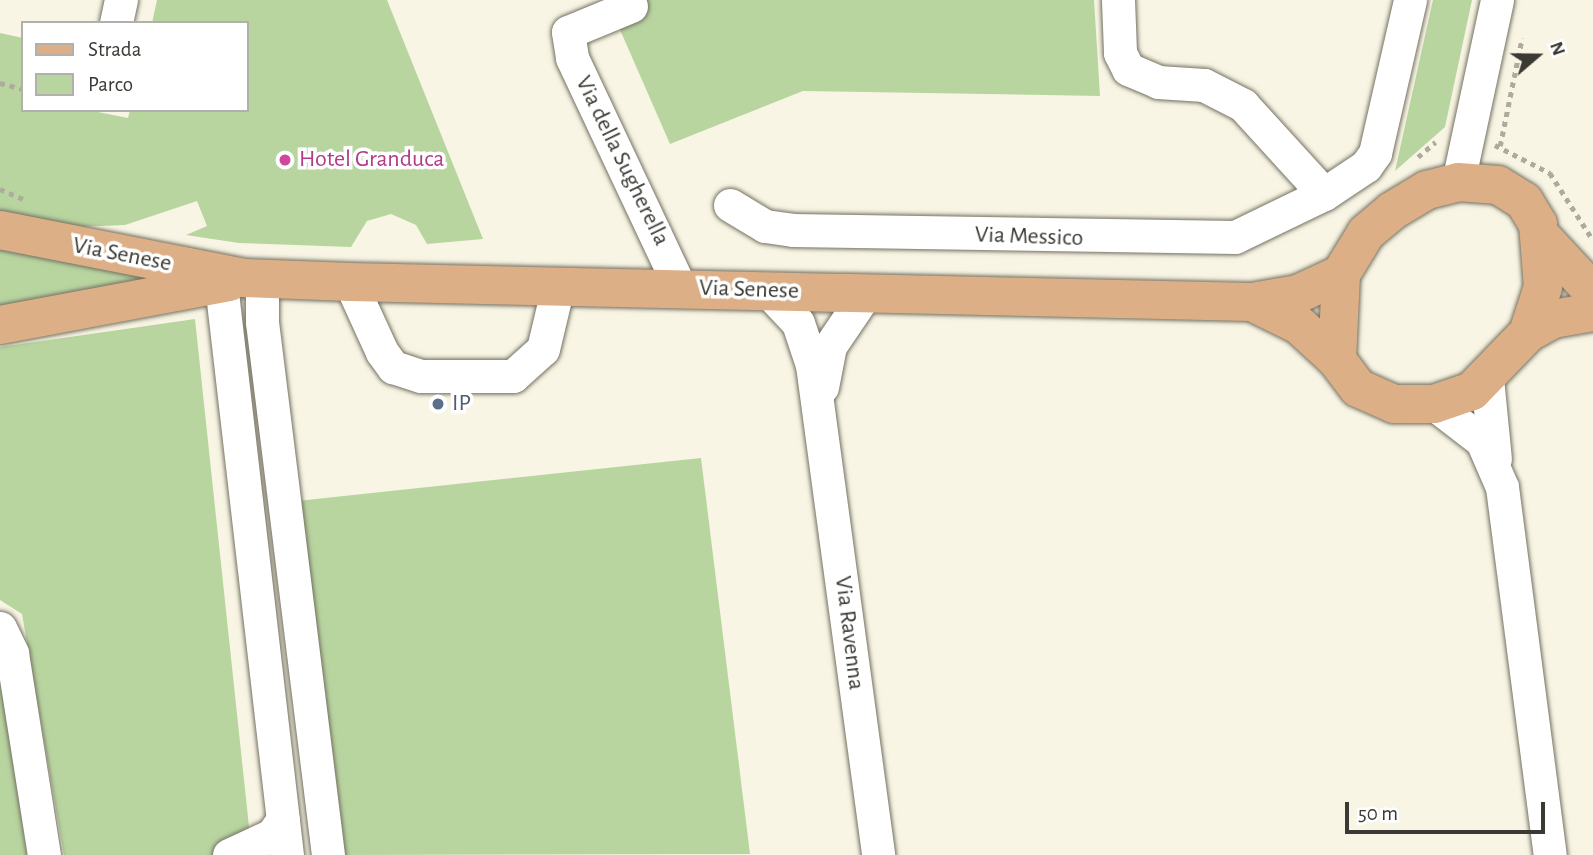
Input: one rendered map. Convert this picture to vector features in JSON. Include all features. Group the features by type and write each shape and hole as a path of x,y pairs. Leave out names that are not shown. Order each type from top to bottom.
{"main road":[{"path":"1593,292 1540,235 1524,201 1498,186 1458,182 1427,190 1392,211 1366,233 1340,274 1337,359 1358,388 1394,404 1434,404 1487,378 1528,333 1553,319 1593,312"},
{"name":"Via Senese","path":"0,230 243,280 1252,302 1298,294 1340,274"},
{"path":"1528,333 1543,288 1540,235"},
{"name":"Via Senese","path":"0,325 243,280"},
{"name":"Via Senese","path":"1252,302 1299,325 1337,359"}],"street":[{"path":"116,21 121,0"},
{"path":"1118,0 1120,53 1128,69 1158,82 1204,85 1243,105 1324,194"},
{"name":"Via Messico","path":"730,205 765,226 793,230 1211,239 1253,231 1324,194 1374,153 1410,0"},
{"path":"1458,182 1497,0"},
{"name":"Via della Sugherella","path":"631,6 568,32 572,58 680,288"},
{"path":"243,280 282,819 287,855"},
{"path":"243,280 262,322 328,855"},
{"path":"350,282 382,352 393,367 421,376 513,376 544,349 558,286"},
{"name":"Via Ravenna","path":"767,290 802,331 820,410 878,855"},
{"name":"Via Ravenna","path":"820,410 830,345 866,293"},
{"path":"1487,378 1496,468 1550,855"},
{"path":"1434,404 1475,433 1496,468"},
{"path":"0,628 12,653 44,855"},
{"path":"229,855 272,835 282,819"}],"path":[{"path":"1500,146 1524,27"},
{"path":"0,83 21,88"}],"green space":[{"name":"Hotel Granduca","path":"157,0 387,0 483,239 427,244 416,225 391,214 367,221 351,247 239,243 186,235 207,226 197,201 125,225 76,227 0,211 0,33 21,38 21,112 98,112 128,118 130,112 248,112 248,21 152,21"},
{"path":"607,0 1094,0 1100,96 803,91 670,144"},
{"path":"1433,0 1472,0 1445,127 1395,171"},
{"path":"0,244 155,277 0,313"},
{"path":"195,319 252,855 64,855 22,614 0,600 0,347"},
{"path":"701,458 750,854 342,855 297,501"},
{"path":"0,672 27,855 0,855"}],"place":[{"name":"Hotel Granduca","path":"285,160"},
{"name":"IP","path":"438,404"}]}
